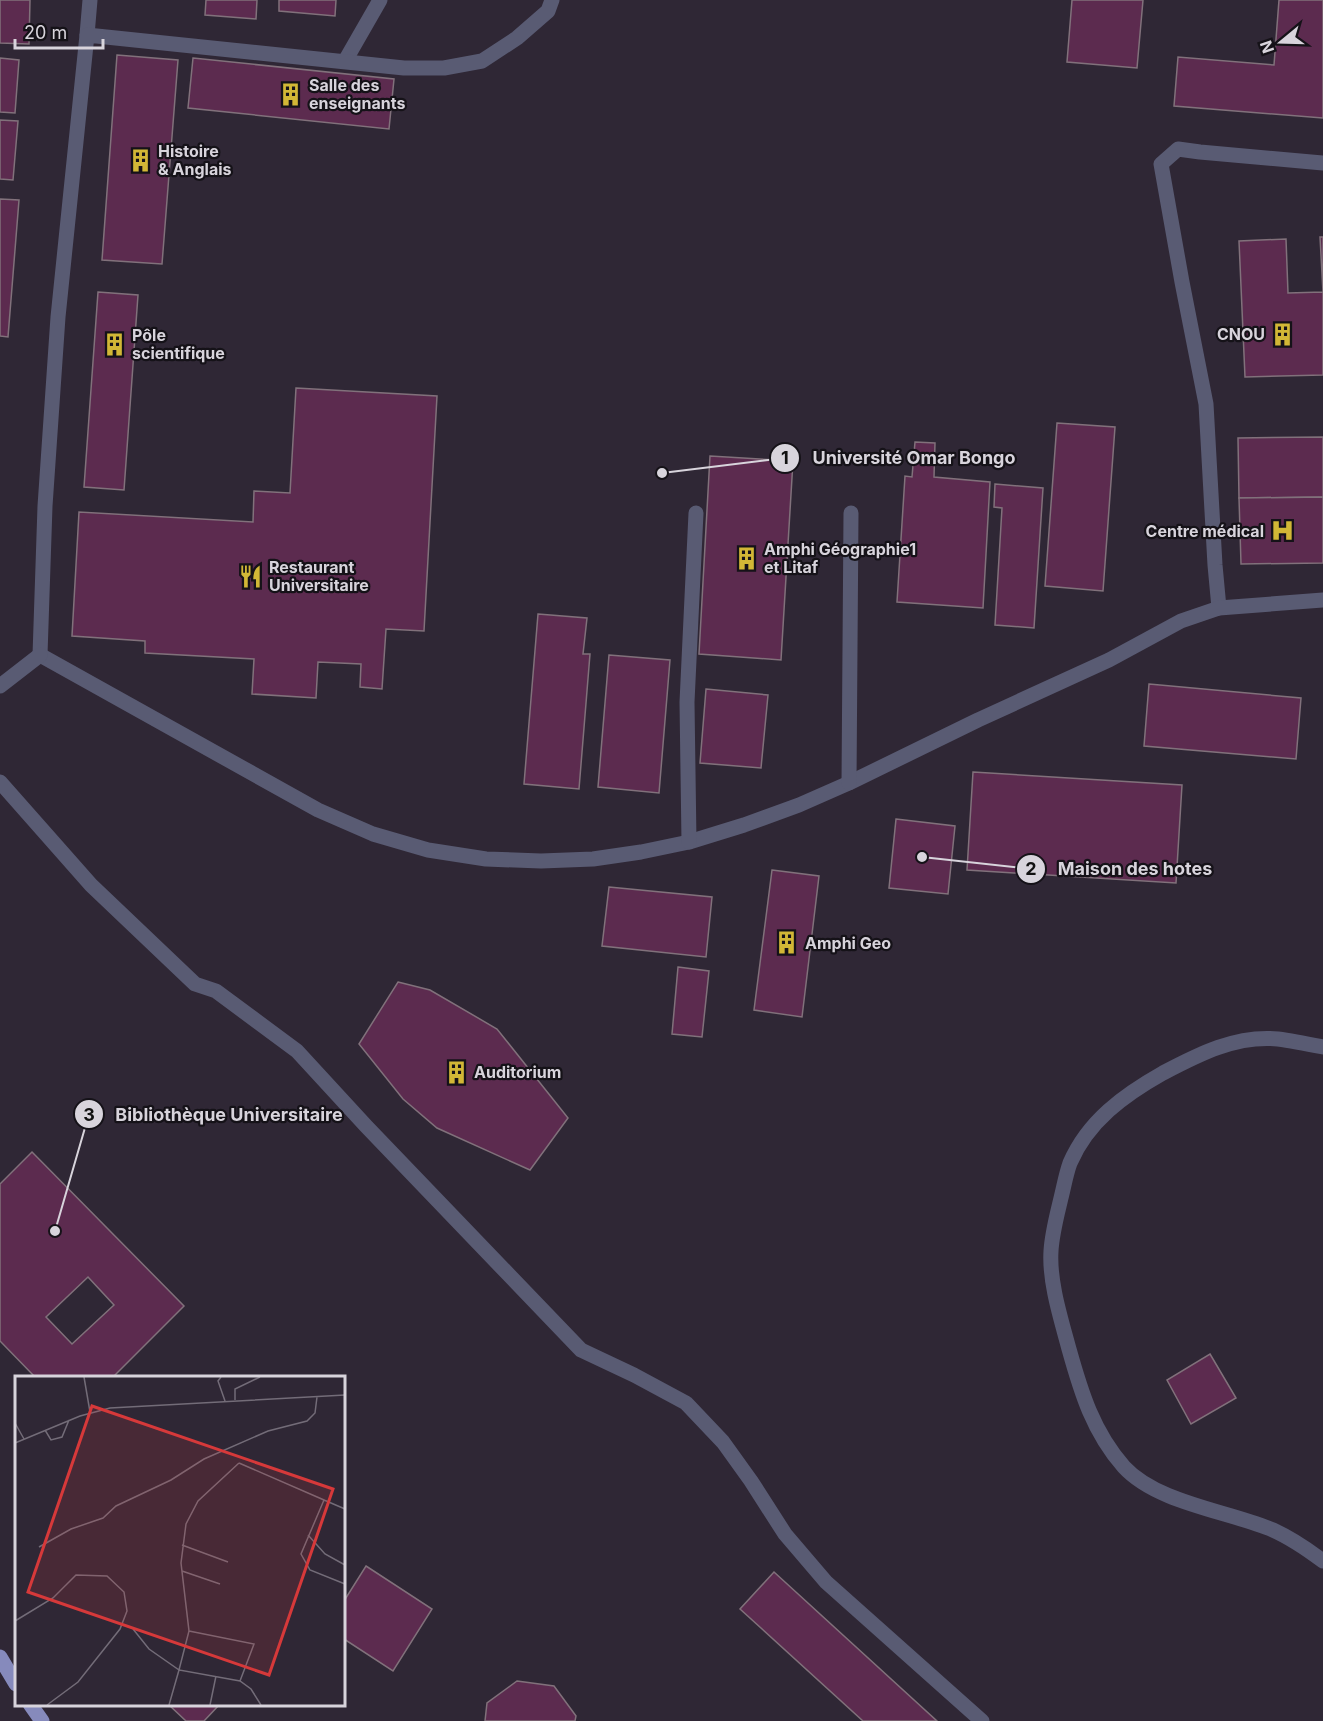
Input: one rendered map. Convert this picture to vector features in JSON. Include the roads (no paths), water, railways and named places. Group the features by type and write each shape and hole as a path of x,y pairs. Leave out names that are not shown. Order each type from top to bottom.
{"main road":[{"path":"0,1657 15,1682"},
{"path":"31,1706 41,1721"}],"street":[{"path":"40,655 45,506 57,328 90,0"},
{"path":"345,61 380,0"},
{"path":"87,35 404,68 444,68 482,61 517,38 548,11 552,0"},
{"path":"1219,608 1206,404 1161,164 1178,149 1323,162"},
{"path":"689,842 687,702 696,513"},
{"path":"849,783 851,513"},
{"path":"40,655 318,810 373,834 428,850 486,859 541,861 593,859 689,842 800,805 1109,660 1181,621 1219,608 1323,600"},
{"path":"0,686 40,655"},
{"path":"0,782 91,885 195,984 216,991 297,1051 581,1350 686,1403 723,1442 785,1534 826,1582 982,1721"},
{"path":"1323,1047 1276,1039 1228,1043 1182,1063 1113,1106 1080,1142 1069,1165 1054,1228 1051,1252 1055,1290 1080,1388 1092,1420 1125,1467 1142,1482 1165,1494 1274,1530 1323,1560"}],"place":[{"name":"Salle des enseignants","path":"291,94"},
{"name":"Histoire & Anglais","path":"140,160"},
{"name":"CNOU","path":"1283,334"},
{"name":"Pôle scientifique","path":"114,344"},
{"name":"Université Omar Bongo","path":"662,473"},
{"name":"Centre médical","path":"1282,531"},
{"name":"Amphi Géographie1 et Litaf","path":"746,558"},
{"name":"Restaurant Universitaire","path":"251,576"},
{"name":"Maison des hotes","path":"922,857"},
{"name":"Amphi Geo","path":"787,943"},
{"name":"Auditorium","path":"456,1072"},
{"name":"Bibliothèque Universitaire","path":"55,1231"}]}
